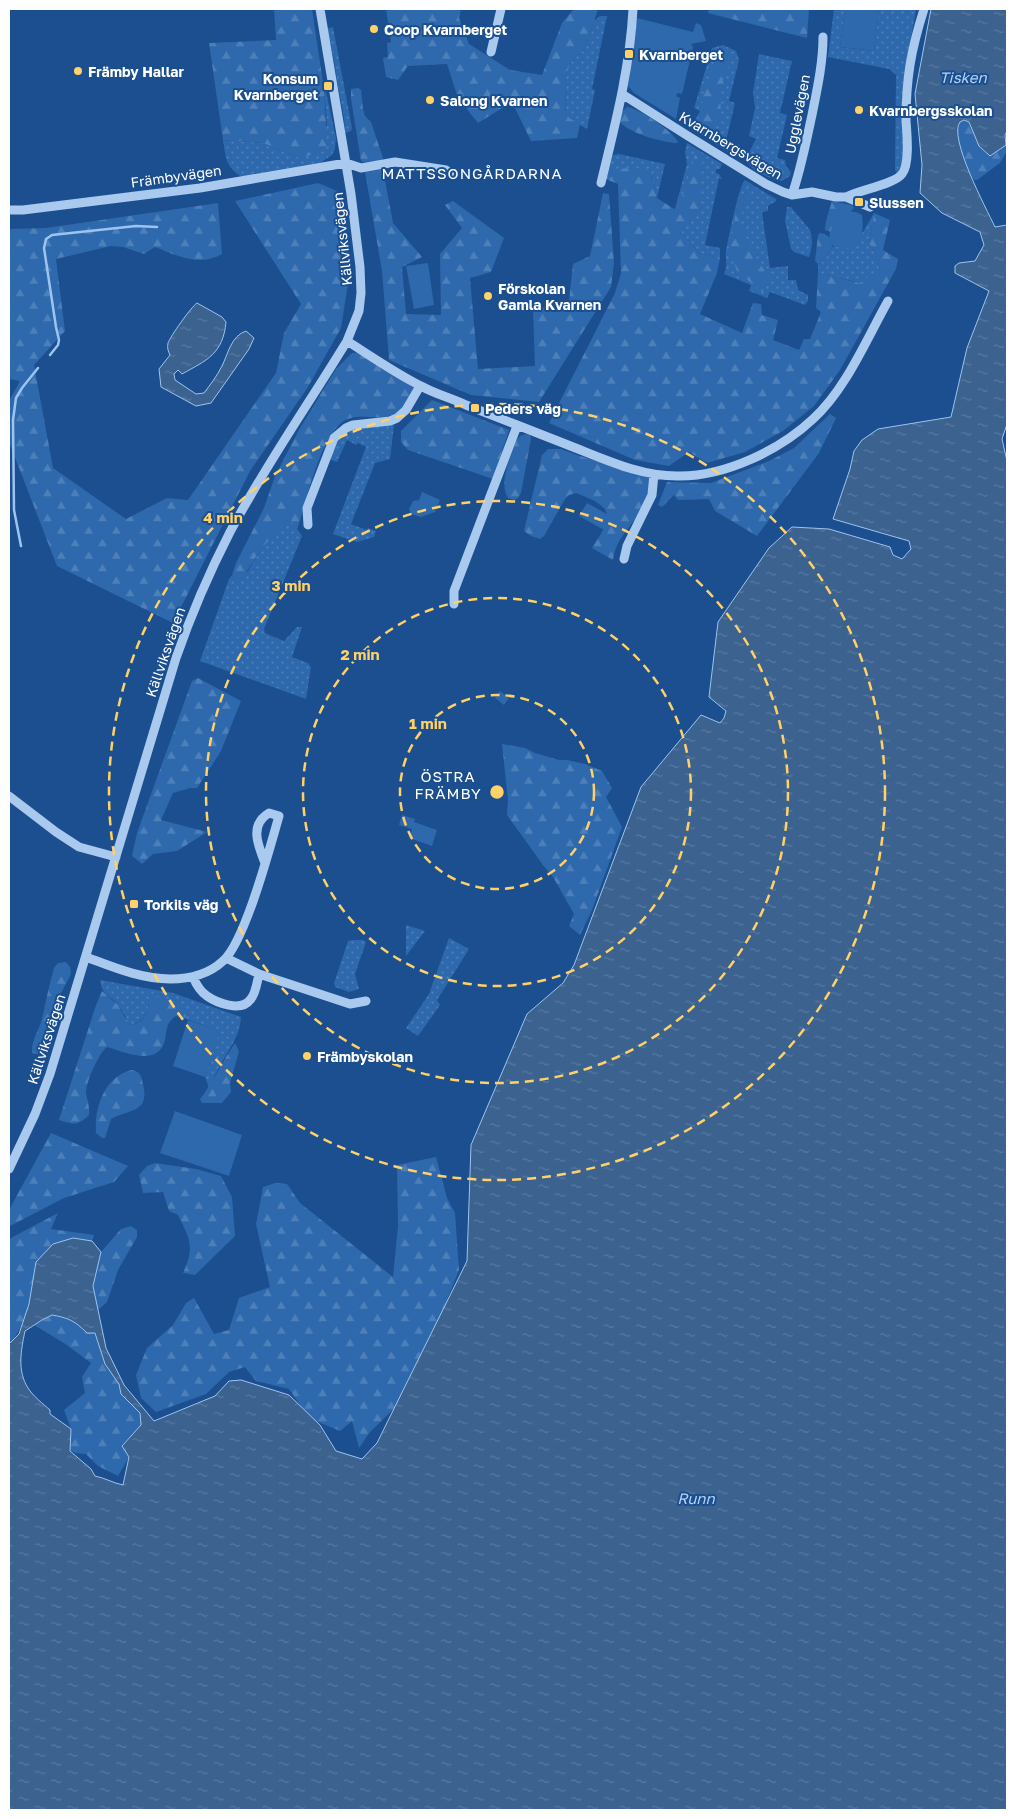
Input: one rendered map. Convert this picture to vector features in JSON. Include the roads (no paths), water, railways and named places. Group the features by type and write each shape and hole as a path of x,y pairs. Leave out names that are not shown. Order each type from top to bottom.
{"street":[{"name":"Källviksvägen","path":"9,1169 27,1132 45,1087 179,650 193,611 211,570 244,507 347,341 359,311 362,282 357,238 320,9"},
{"path":"491,52 501,9"},
{"path":"601,183 622,94 630,47 633,9"},
{"path":"846,197 890,181 904,172 906,156 907,74 924,9"},
{"name":"Ugglevägen","path":"792,195 801,167 816,96 821,68 823,37"},
{"name":"Kvarnbergsvägen","path":"622,94 766,184 792,195 812,192 833,197 846,197"},
{"path":"346,163 361,168 395,162 446,170 450,173"},
{"name":"Främbyvägen","path":"9,210 23,210 200,188 346,163"},
{"path":"846,197 870,207"},
{"path":"347,341 420,386 517,426 629,468 654,474 692,476 742,463 769,451 792,437 815,418 845,379 888,301"},
{"path":"308,525 307,508 334,438 353,425 397,418 406,410 420,386"},
{"path":"454,604 454,591 517,426"},
{"path":"624,560 627,546 652,495 654,474"},
{"path":"9,796 79,847 116,857"},
{"path":"86,957 127,972 155,978 172,980 203,974 226,958 242,931 265,863 280,816 269,813 257,825 257,837 265,863"},
{"path":"226,958 259,974 350,1004 366,1001"},
{"path":"193,977 205,995 232,1006 243,1006 250,1002 253,997 259,974"}],"water":[{"name":"Runn","path":"931,9 1007,9 1006,145 990,156 979,146 969,122 964,120 960,122 958,130 963,157 995,227 1007,225 1007,424 1002,439 1007,461 1007,1810 9,1810 9,1344 19,1334 29,1304 36,1262 53,1244 73,1238 92,1241 101,1252 93,1286 106,1348 124,1385 154,1421 215,1396 229,1381 241,1380 289,1395 320,1425 336,1451 362,1459 377,1443 467,1261 471,1145 527,1014 563,983 574,965 641,787 701,715 720,723 724,718 726,711 709,697 718,622 769,548 792,527 829,529 890,547 893,555 902,559 911,549 909,541 833,519 854,451 862,440 878,429 951,417 967,348 989,291 955,273 955,266 959,263 975,261 984,245 980,232 942,213 920,193 922,165 915,94","holes":["52,1315 71,1321 87,1333 95,1333 105,1364 119,1384 121,1394 140,1413 141,1425 122,1446 129,1457 123,1485 95,1476 91,1469 70,1451 71,1429 50,1414 50,1410 28,1388 22,1375 21,1360 25,1331"]},
{"path":"197,303 222,317 226,322 221,342 212,355 182,374 178,370 174,374 175,380 196,394 204,393 211,384 220,370 233,341 241,333 246,331 254,338 249,349 211,403 196,406 161,387 159,369 170,355 168,343 176,329"}],"waterway":[{"path":"50,355 58,345 59,340 44,248 46,239 52,235 136,226 157,227"},
{"path":"21,546 14,510 13,420 16,398 38,368"}],"place":[{"name":"Coop Kvarnberget","path":"374,29"},
{"name":"Kvarnberget","path":"629,54"},
{"name":"Främby Hallar","path":"78,71"},
{"name":"Konsum Kvarnberget","path":"328,86"},
{"name":"Salong Kvarnen","path":"430,100"},
{"name":"Kvarnbergsskolan","path":"859,110"},
{"name":"Slussen","path":"859,202"},
{"name":"Förskolan Gamla Kvarnen","path":"488,296"},
{"name":"Peders väg","path":"475,408"},
{"name":"Torkils väg","path":"134,904"},
{"name":"Främbyskolan","path":"307,1056"}],"district":[{"name":"MATTSSONGÅRDARNA","path":"472,173"},
{"name":"ÖSTRA FRÄMBY","path":"448,784"}],"water label":[{"name":"Tisken","path":"963,77"}]}
